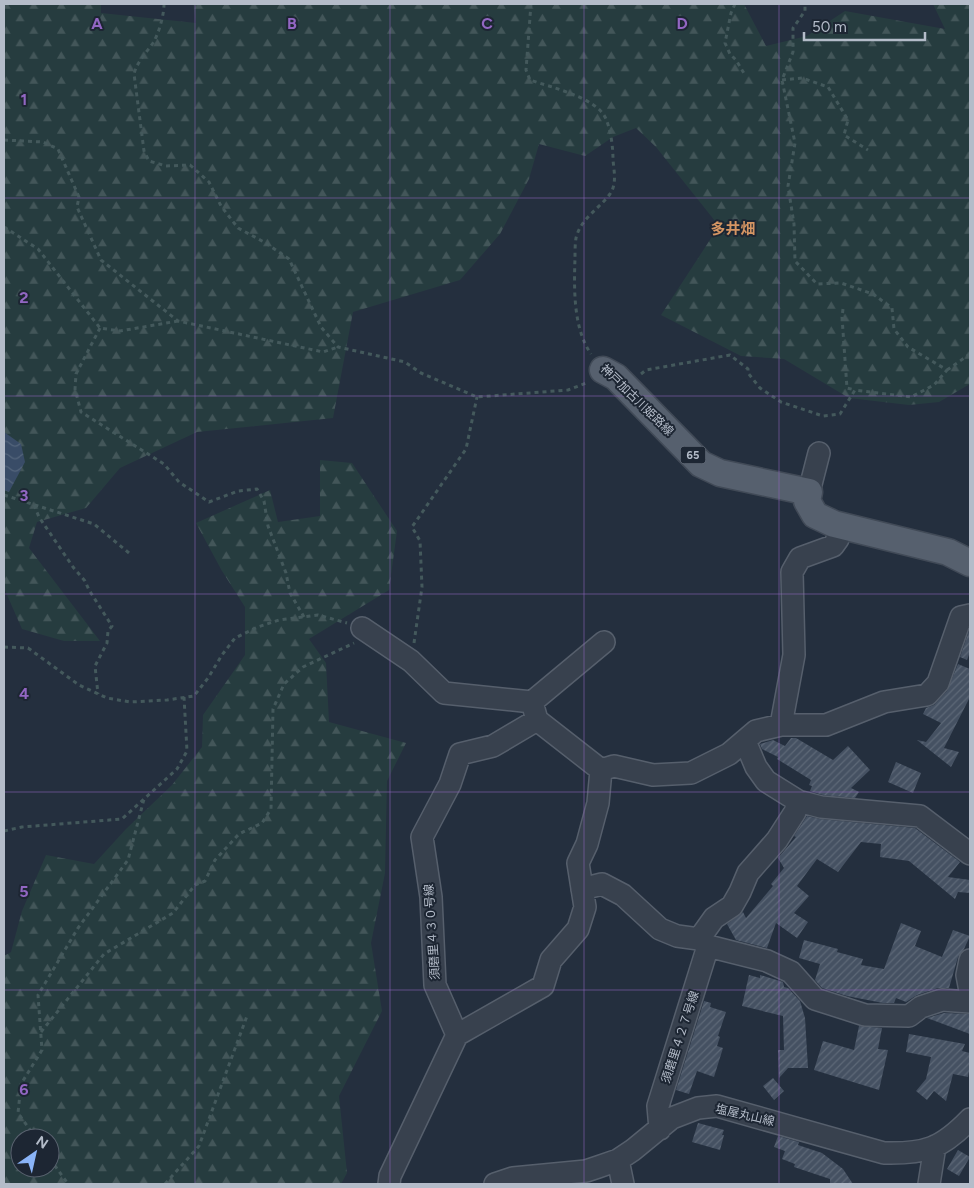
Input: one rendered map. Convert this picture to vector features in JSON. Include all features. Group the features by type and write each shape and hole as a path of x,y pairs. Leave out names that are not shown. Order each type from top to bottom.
{"main road":[{"name":"神戸加古川姫路線","path":"603,370 616,377 701,464 720,473 810,492"},
{"path":"810,492 807,501 815,515 834,524 948,552 970,564"}],"street":[{"path":"810,492 819,454"},
{"path":"781,724 794,655 792,572 800,558 833,546 838,540 842,526"},
{"path":"601,770 614,766 653,775 690,773 729,754 756,731 781,724 826,725 884,702 927,696 938,682 961,617 970,615"},
{"path":"367,631 411,661 444,693 535,711 601,770"},
{"path":"535,711 604,642"},
{"name":"須磨里４３０号線","path":"457,1035 435,984 431,897 422,837 450,784 460,754 493,746 535,711"},
{"path":"744,741 756,766 766,781 798,801 821,807 920,816 970,854"},
{"path":"389,1184 390,1176 457,1035 543,986 551,960 578,929 586,907 578,863 587,844 598,803 601,770"},
{"name":"須磨里４２７号線","path":"660,1129 658,1106 704,942 714,918 732,906 748,873 777,840 795,812 798,801"},
{"path":"582,889 602,884 623,895 660,929 677,936 767,961 790,972 814,999 865,1015 909,1016 922,1007 942,1000 970,1002"},
{"path":"970,960 967,975 970,991"},
{"name":"塩屋丸山線","path":"495,1184 513,1178 586,1171 618,1160 672,1118 698,1108 717,1106 884,1153 921,1152 955,1135 970,1119"},
{"path":"929,1184 935,1146"},
{"path":"618,1160 623,1184"}],"path":[{"path":"164,4 164,11 154,41 136,67 134,74 144,151 149,161 166,166 190,165 209,182 221,206 238,228 264,242 289,259 322,327 338,347"},
{"name":"神戸加古川姫路線","path":"531,4 526,70 530,80 592,103 606,117 609,128 613,151 614,179 611,192 586,217 576,238 574,278 576,314 587,348 603,370"},
{"path":"735,4 731,13 726,43 730,54 744,74"},
{"path":"806,4 805,11 793,28 793,52 782,80 796,143 788,186 794,224 795,261 817,284 841,283 873,294 892,308 894,329 908,347 947,370"},
{"path":"782,80 802,78 828,87 848,120 844,135 868,150"},
{"path":"4,140 43,142 58,149 79,197 77,207 101,260 178,321"},
{"path":"4,227 38,249 100,328 120,332 178,321 323,352 338,347 405,362 421,373 477,397 568,390 587,383 603,370"},
{"path":"843,309 847,388 911,397 934,385 947,370 970,354"},
{"path":"100,328 76,374 75,389 81,412 164,464 179,482 197,492 208,502 238,491 257,489 264,501 268,526 286,573 290,593 304,617"},
{"path":"639,400 635,386 636,378 646,370 730,355 748,369 748,373 760,388 780,402 823,416 840,414 855,390"},
{"path":"411,661 422,587 420,541 412,527 466,449 477,397"},
{"path":"4,495 94,524 129,553"},
{"path":"34,505 39,517 73,567 85,581 112,626 108,631 107,643 95,666 98,694"},
{"path":"4,647 28,648 79,684 107,698 130,702 194,696 235,638 279,620 318,616 367,631"},
{"path":"41,1032 104,954 173,913 195,885 205,881 215,860 239,834 262,823 271,810 273,709 284,684 303,667 367,631"},
{"path":"4,831 22,827 122,819 177,769 186,751 184,697"},
{"path":"29,1128 18,1113 21,1084 42,1050 38,995 78,928 128,860 144,799"},
{"path":"166,1184 199,1146 247,1016"},
{"path":"60,1173 68,1184"}],"green space":[{"path":"4,4 101,4 101,13 196,23 193,4 744,4 766,46 807,36 845,11 945,29 933,4 970,4 970,384 939,402 909,405 849,398 784,359 741,356 661,315 719,226 656,147 636,128 613,137 585,156 539,144 529,179 500,234 460,280 353,312 333,418 197,432 120,468 86,508 37,522 29,548 100,641 64,641 22,629 4,588"},
{"path":"320,460 352,463 397,531 389,590 309,639 326,663 329,722 406,743 387,781 385,873 371,943 382,1011 339,1096 347,1173 341,1184 4,1184 4,956 11,952 22,911 46,855 94,864 126,829 172,785 202,747 203,715 245,655 245,607 222,571 196,523 270,490 278,522 320,516"}],"water":[{"path":"4,432 21,444 25,462 9,492 4,490"}],"building":[{"path":"970,628 970,652 967,660 960,657"},
{"path":"958,664 970,669 970,697 944,748 959,752 951,767 917,740 926,742 941,723 923,714 926,708 934,705 947,691"},
{"path":"791,738 796,738 833,760 848,746 870,770 851,788 859,792 855,798 823,795 810,791 812,786 809,785 811,780 777,759 778,757 762,749 760,744 773,740 785,746"},
{"path":"896,762 921,773 913,793 888,782"},
{"path":"807,816 820,819 915,828 960,862 948,877 970,880 970,893 958,892 955,899 909,861 880,857 881,844 861,842 838,872 817,859 797,886 809,896 794,913 808,922 797,938 776,923 767,948 736,940 727,924 743,912 746,918 773,886 771,884 784,868 778,858 796,837 794,836"},
{"path":"901,923 921,931 915,946 942,957 953,930 970,936 958,957 949,988 938,988 917,995 906,1002 896,998 894,1003 883,1003 847,996 822,988 815,980 820,964 799,958 804,940 838,949 837,952 863,959 861,965 884,969"},
{"path":"749,975 760,978 760,975 783,982 784,987 788,988 800,1001 805,1018 808,1068 788,1068 779,1078 778,1050 784,1050 783,1016 742,1006"},
{"path":"704,1001 711,1003 710,1007 726,1012 718,1036 720,1037 717,1046 723,1048 714,1077 697,1071 689,1094 676,1090"},
{"path":"944,1013 970,1014 970,1034 927,1018"},
{"path":"859,1026 882,1028 878,1049 888,1050 879,1090 814,1070 823,1041 854,1050"},
{"path":"909,1034 965,1044 962,1051 970,1053 968,1077 953,1074 946,1101 934,1091 927,1100 916,1091 926,1079 931,1057 906,1052"},
{"path":"773,1078 784,1091 774,1100 763,1086"},
{"path":"698,1123 724,1130 720,1150 692,1142"},
{"path":"778,1136 799,1142 798,1145 822,1153 843,1169 853,1184 830,1184 830,1179 794,1167 795,1164 782,1159 785,1151 774,1147"},
{"path":"958,1150 970,1157 959,1176 947,1169"}],"district":[{"name":"多井畑","path":"733,229"}]}
